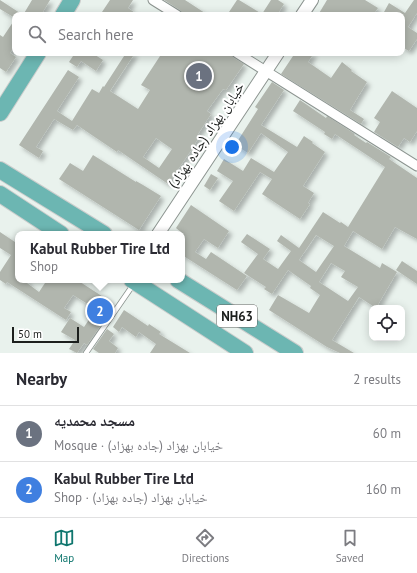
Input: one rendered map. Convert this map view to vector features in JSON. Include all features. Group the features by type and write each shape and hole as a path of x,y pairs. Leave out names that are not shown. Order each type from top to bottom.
{"highway":[{"path":"65,12 72,0"},
{"path":"0,113 36,56"},
{"path":"0,170 99,231"},
{"path":"0,194 56,231"},
{"name":"NH63","path":"137,283 245,353"},
{"name":"NH63","path":"183,283 295,353"}],"street":[{"path":"153,0 172,12"},
{"path":"304,12 312,0"},
{"path":"241,56 417,166"},
{"name":"خیابان بهزاد (جاده بهزاد)","path":"160,231 276,56"}],"lane":[{"path":"86,353 133,283"}],"building":[{"path":"0,0 18,12 12,12 12,16 0,9"},
{"path":"32,0 50,0 43,12 25,12"},
{"path":"110,0 133,0 128,8 134,12 102,12"},
{"path":"164,0 185,0 203,12 181,12"},
{"path":"237,0 239,0 259,12 229,12"},
{"path":"271,0 278,0 284,4 279,12 263,12"},
{"path":"327,0 365,0 378,8 375,12 320,12"},
{"path":"414,0 417,0 417,13 408,27 417,33 417,39 409,51 405,49 405,13"},
{"path":"389,3 403,12 384,12"},
{"path":"12,24 12,50 10,53 12,56 16,57 6,72 0,68 0,35 3,37"},
{"path":"73,56 97,56 103,60 96,71 81,61 77,67 69,62"},
{"path":"124,56 133,56 110,91 138,109 150,90 141,85 160,56 233,56 244,64 226,90 223,89 207,111 211,114 198,134 200,135 168,184 118,150 117,152 77,125 73,130 54,119 36,147 43,151 39,158 19,145 68,70 79,77 57,111 72,121 92,89 99,93 103,86 104,87","holes":["156,138 172,149 159,168 143,157"]},
{"path":"293,56 312,56 308,62 331,78 342,62 352,70 351,71 367,82 350,110 364,119 361,124 281,74"},
{"path":"272,82 284,90 261,125 297,147 304,136 325,152 303,186 314,193 308,203 310,204 300,219 262,194 272,179 260,172 234,211 219,201 233,181 217,171 224,159 243,171 251,158 274,172 288,152 261,133 248,153 235,145 258,109 255,107"},
{"path":"392,91 417,108 417,131 410,142 404,138 398,147 374,132 380,122 374,118"},
{"path":"300,100 326,118 327,116 366,143 367,142 391,157 389,159 417,178 417,239 395,227 382,249 353,231 344,246 380,268 382,263 397,272 378,305 371,305 359,297 332,340 354,353 340,353 327,347 269,310 278,295 309,313 320,295 310,288 311,286 288,270 272,294 264,289 266,287 244,273 258,254 241,242 247,234 270,249 263,259 278,269 291,251 277,241 281,235 299,248 323,212 348,227 385,167 335,134 332,139 324,134 325,132 293,111","holes":["316,235 334,246 316,272 299,260","331,263 345,271 341,277 358,287 348,301 319,282"]},
{"path":"93,155 161,196 139,230 59,179 70,163 83,171"},
{"path":"211,174 218,178 210,190 204,186"},
{"path":"191,205 229,231 218,248 204,239 195,252 206,259 211,252 247,276 237,290 185,257 185,231 180,231 176,228"},
{"path":"0,232 15,242 15,283 27,283 39,292 45,283 82,283 111,302 97,323 101,325 87,345 84,343 77,353 69,349 75,340 61,332 70,318 84,327 96,309 73,295 64,308 71,312 66,320 7,282 6,284 0,280 0,272 11,255 0,248"},
{"path":"402,261 417,271 417,284 396,270"},
{"path":"124,310 148,326 149,324 161,332 159,334 190,353 150,353 156,344 139,332 136,337 122,327 119,332 113,327"},
{"path":"107,329 114,334 109,341 118,348 115,353 99,353 93,349"}],"place":[{"name":"مسجد محمدیه","path":"199,76"},
{"name":"Kabul Rubber Tire Ltd","path":"100,311"}]}
